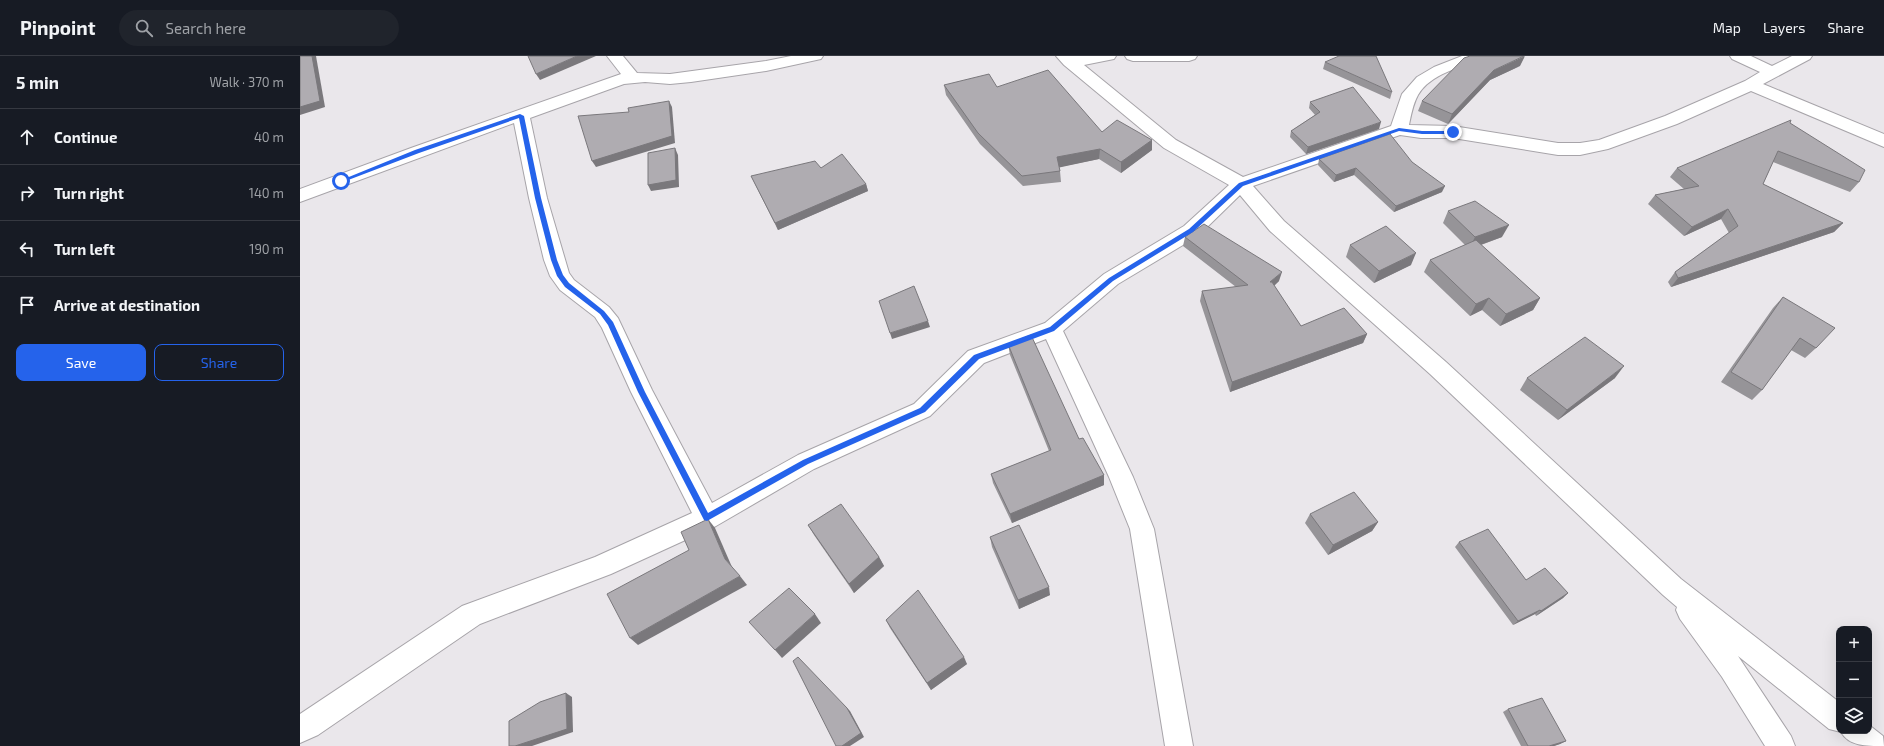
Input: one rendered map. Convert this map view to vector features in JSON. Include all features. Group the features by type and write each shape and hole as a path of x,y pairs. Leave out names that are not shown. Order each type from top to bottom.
{"street":[{"path":"615,56 632,77"},
{"path":"300,196 417,152 632,77 670,79 691,77 714,72 766,66 815,56"},
{"path":"1067,59 1108,56"},
{"path":"1133,56 1189,56"},
{"path":"1399,130 1410,95 1417,84 1431,75 1476,56"},
{"path":"1738,56 1773,72"},
{"path":"300,729 471,615 602,566 707,518 806,462 922,410 976,357 1052,329 1111,279 1191,231 1241,184 1399,130 1453,132 1534,146 1580,149 1619,141 1751,85 1804,56"},
{"path":"1067,59 1170,144 1241,184 1277,226 1438,368 1672,587 1836,717"},
{"path":"1751,85 1884,141"},
{"path":"521,116 538,198 554,260 560,276 567,285 602,312 611,324 642,392 707,518"},
{"path":"1052,329 1121,477 1142,529 1179,746"},
{"path":"1672,587 1731,668 1781,746"},
{"path":"1858,734 1873,746"}],"building":[{"path":"300,56 312,56 320,101 300,107"},
{"path":"528,56 577,56 536,74"},
{"path":"1339,56 1376,56 1392,92 1325,62"},
{"path":"1470,56 1524,56 1494,70 1452,114 1422,101 1464,58"},
{"path":"1048,70 1102,132 1117,120 1152,140 1121,162 1100,149 1057,157 1060,171 1022,176 978,133 944,85 989,74 997,87"},
{"path":"1353,87 1381,122 1308,147 1291,131 1320,112 1310,102"},
{"path":"669,101 672,136 592,161 578,116 629,112 628,108"},
{"path":"1791,120 1790,123 1865,170 1859,182 1778,151 1763,184 1843,223 1678,278 1675,272 1738,226 1728,209 1692,227 1655,195 1699,186 1677,168"},
{"path":"1390,134 1412,162 1445,186 1396,206 1356,168 1336,175 1319,159"},
{"path":"675,148 676,180 648,185 648,153"},
{"path":"842,154 866,184 775,223 751,176 815,161 821,168"},
{"path":"1475,201 1509,225 1475,237 1448,211"},
{"path":"1204,224 1282,272 1270,282 1272,282 1301,326 1344,308 1367,334 1232,382 1202,291 1248,285 1185,237"},
{"path":"1386,226 1416,253 1379,271 1350,245"},
{"path":"1476,240 1540,298 1506,314 1489,298 1476,304 1430,260"},
{"path":"914,286 928,321 890,333 879,301"},
{"path":"1783,297 1835,328 1816,348 1800,338 1762,390 1731,372"},
{"path":"1031,335 1079,439 1083,438 1104,475 1010,514 991,474 1051,450 1008,344"},
{"path":"1585,337 1624,366 1567,410 1527,378"},
{"path":"1354,492 1378,522 1333,545 1310,514"},
{"path":"841,504 879,557 849,584 808,525"},
{"path":"708,519 725,559 740,576 630,638 607,594 689,550 681,532"},
{"path":"1019,525 1049,587 1018,600 990,537"},
{"path":"1488,529 1526,580 1545,568 1568,593 1541,611 1540,610 1518,621 1459,542"},
{"path":"789,588 815,614 775,650 749,622"},
{"path":"918,590 964,657 927,683 886,620"},
{"path":"798,657 847,708 861,733 842,746 836,746 793,661"},
{"path":"566,693 567,729 515,746 509,746 509,721 540,702"},
{"path":"1542,698 1566,741 1549,746 1528,746 1508,709"}],"route":[{"path":"341,181 417,152 521,116 538,198 554,260 560,276 567,285 602,312 611,324 642,392 707,518 806,462 922,410 976,357 1052,329 1111,279 1191,231 1241,184 1399,130 1453,132"}]}
